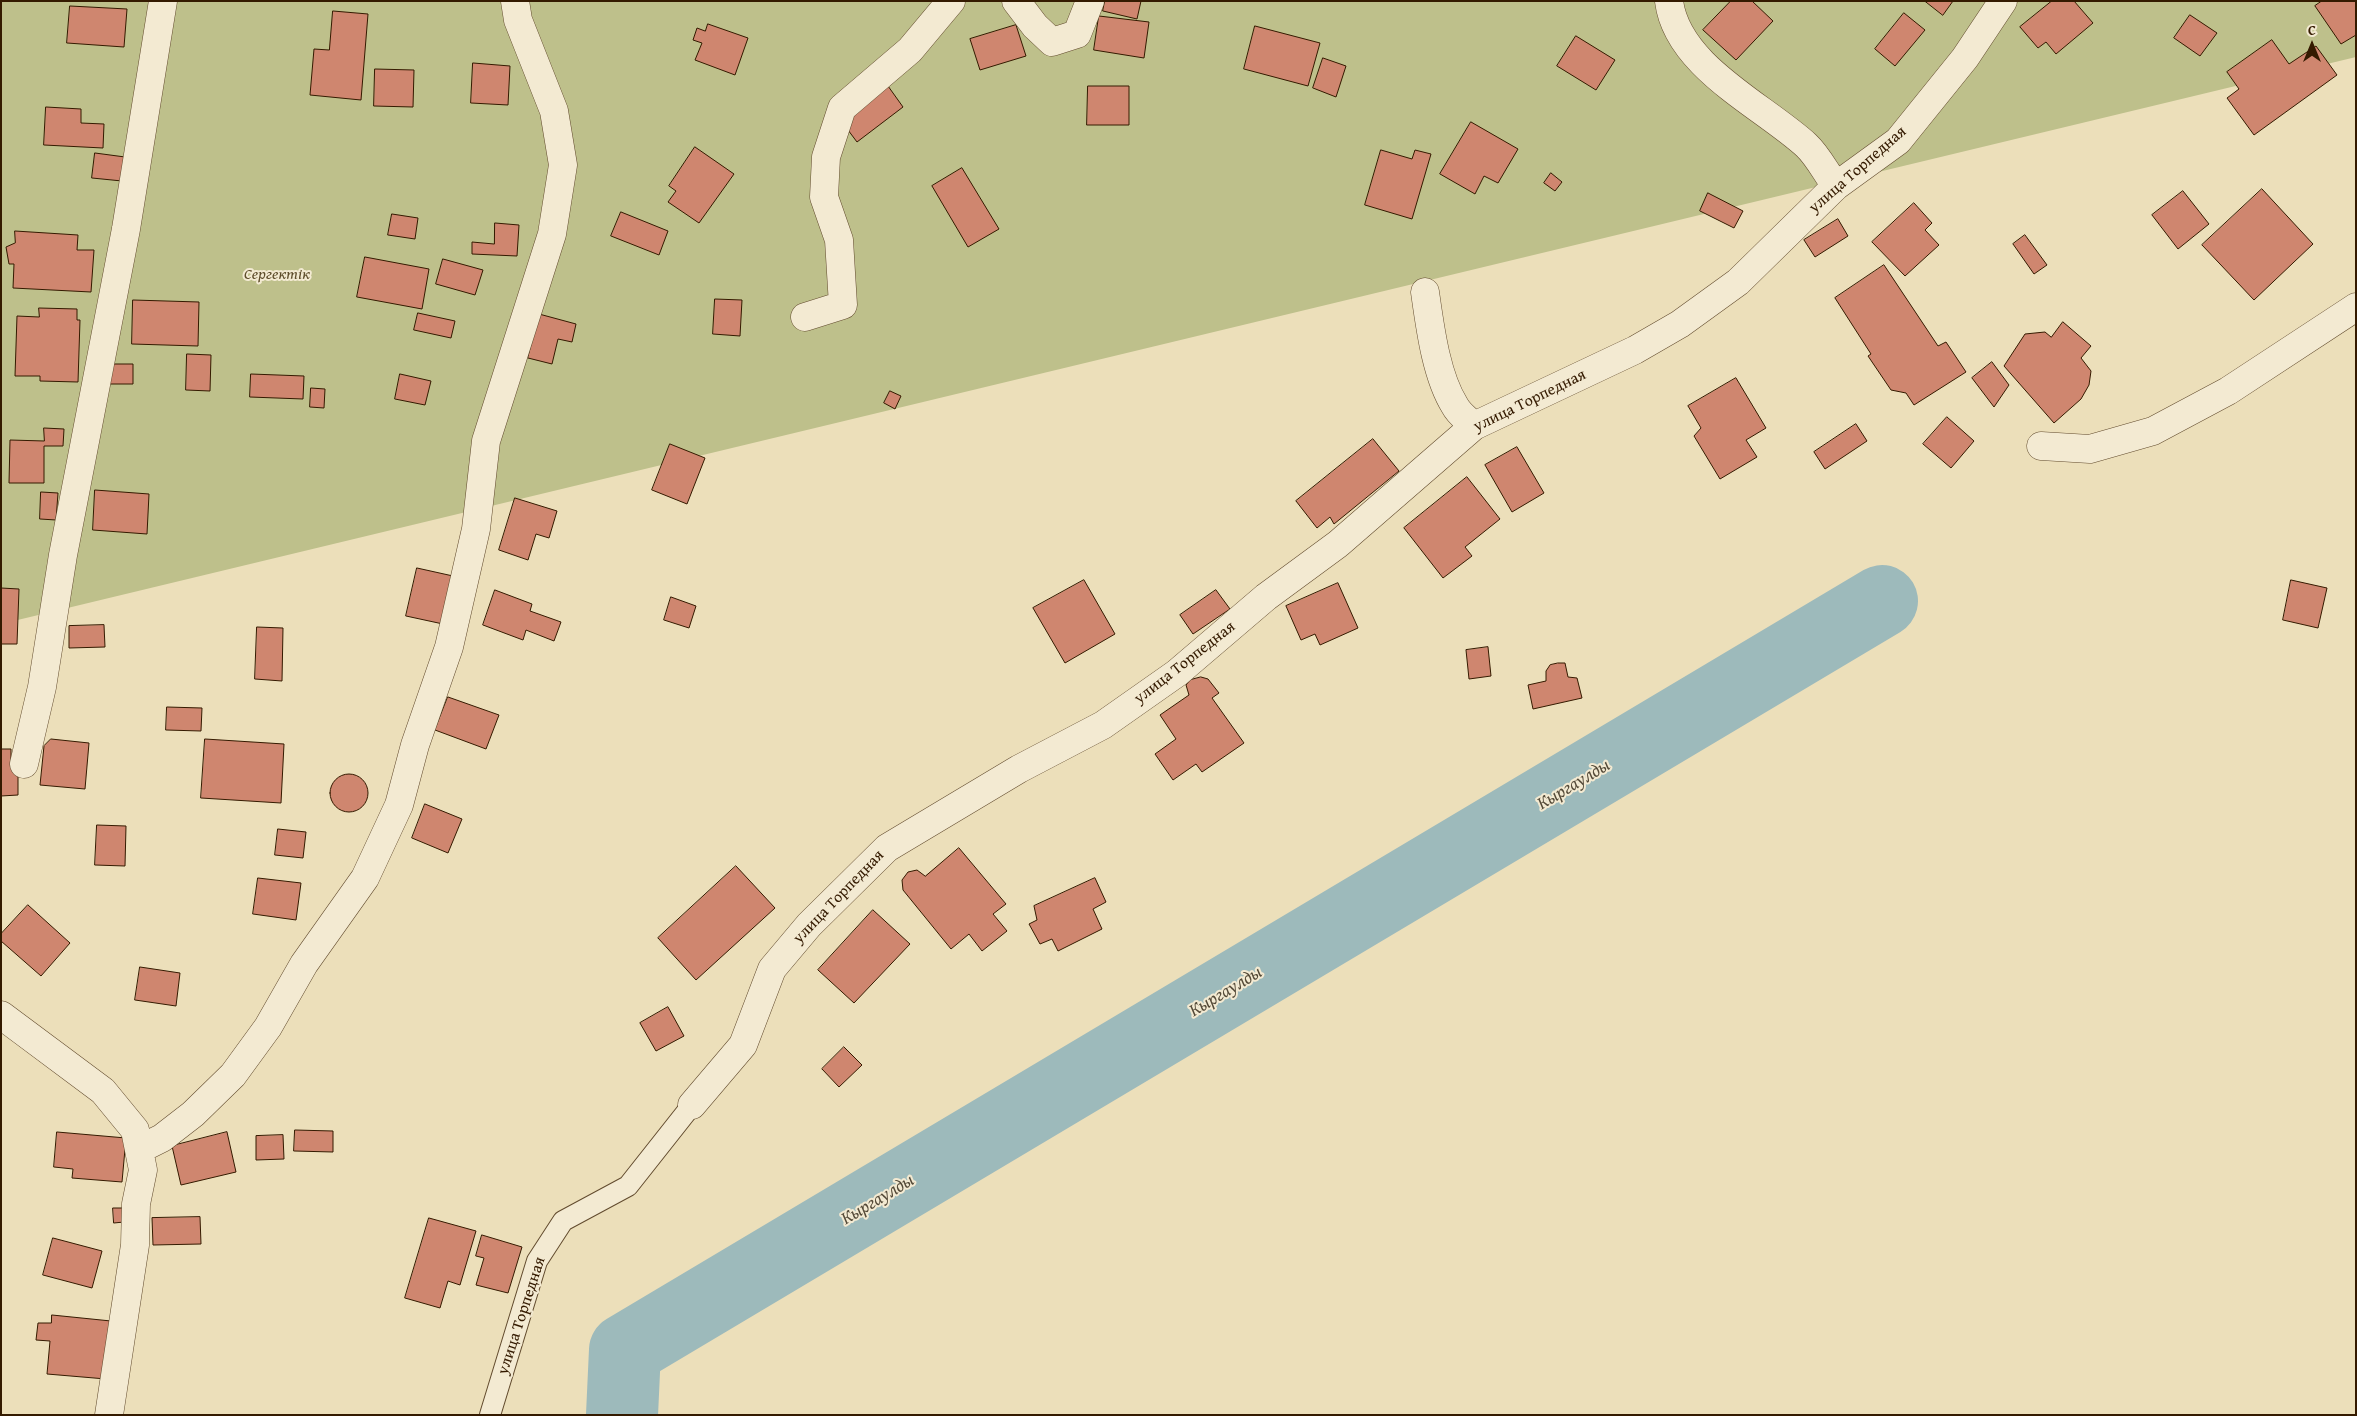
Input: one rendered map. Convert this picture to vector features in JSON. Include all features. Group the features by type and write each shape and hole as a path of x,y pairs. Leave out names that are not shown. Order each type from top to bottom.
{"street":[{"path":"24,764 42,686 67,536 126,229 163,1"},
{"path":"140,1149 162,1138 194,1114 233,1075 268,1027 304,964 365,878 399,805 415,745 449,647 476,529 486,441 552,234 562,173 563,165 554,111 518,20 515,1"},
{"path":"805,317 843,305 839,240 824,197 826,157 842,108 910,50 950,1"},
{"path":"1016,1 1035,26 1052,42 1077,34 1090,1"},
{"path":"1669,1 1680,36 1722,82 1808,147 1836,186"},
{"name":"улица Торпедная","path":"692,1105 743,1045 772,969 809,925 887,848 1019,769 1103,725 1125,710 1177,672 1266,597 1338,544 1474,426 1634,350 1680,324 1738,282 1836,186 1898,141 1965,58 2003,1"},
{"path":"1425,292 1431,334 1444,382 1455,407 1474,426"},
{"path":"2040,446 2090,449 2154,431 2228,390 2356,307"},
{"path":"1,1015 102,1091 135,1130 143,1170 136,1204 135,1244 108,1415"}],"lane":[{"name":"улица Торпедная","path":"490,1415 537,1261 542,1253 563,1221 628,1186 692,1105"}],"green space":[{"name":"Сергектік","path":"1,1 2356,1 2356,57 1,624"}],"building":[{"path":"1105,1 1141,1 1137,19 1103,11"},
{"path":"1731,1 1752,1 1773,21 1736,60 1703,30"},
{"path":"1925,1 1953,1 1943,15"},
{"path":"2052,1 2074,1 2093,23 2056,54 2046,42 2038,48 2020,27"},
{"path":"2322,1 2356,1 2356,35 2341,44 2315,6"},
{"path":"70,6 127,9 124,47 67,43"},
{"path":"333,11 368,14 361,100 310,95 314,49 329,50"},
{"path":"1904,13 1925,30 1895,66 1875,49"},
{"path":"2190,15 2217,33 2200,56 2174,38"},
{"path":"1099,16 1149,22 1144,58 1094,50"},
{"path":"708,24 748,38 735,75 695,60 702,43 693,40 697,28 705,31"},
{"path":"1016,25 1026,56 980,70 970,39"},
{"path":"1255,26 1320,43 1308,86 1244,69"},
{"path":"1576,36 1615,60 1596,90 1557,66"},
{"path":"2272,40 2289,64 2316,46 2337,75 2254,135 2227,98 2239,89 2227,72"},
{"path":"1323,58 1346,66 1336,97 1313,88"},
{"path":"473,63 510,66 508,105 471,103"},
{"path":"375,69 414,70 413,107 374,106"},
{"path":"888,86 903,107 857,142 842,122"},
{"path":"1088,86 1129,86 1129,125 1087,125"},
{"path":"46,107 81,109 81,123 104,124 103,148 44,145"},
{"path":"1471,122 1518,149 1498,183 1484,176 1475,194 1440,174"},
{"path":"695,147 734,174 699,223 668,202 676,191 669,186"},
{"path":"1381,150 1412,159 1415,150 1431,154 1412,219 1365,205"},
{"path":"95,153 125,157 122,181 92,178"},
{"path":"962,168 999,229 968,247 932,186"},
{"path":"1551,173 1562,182 1555,191 1544,183"},
{"path":"2262,189 2313,244 2254,300 2202,245"},
{"path":"2183,191 2209,224 2178,249 2152,215"},
{"path":"1708,193 1743,211 1734,228 1700,211"},
{"path":"1914,203 1932,223 1925,230 1939,245 1905,276 1872,242"},
{"path":"621,212 668,231 659,255 611,236"},
{"path":"392,214 418,218 415,239 388,235"},
{"path":"1838,219 1848,236 1815,257 1804,240"},
{"path":"495,223 519,225 517,256 472,254 472,242 494,244"},
{"path":"15,231 78,235 77,250 94,250 91,292 13,288 14,264 9,264 6,247 15,243"},
{"path":"2025,235 2047,265 2034,274 2013,244"},
{"path":"365,257 429,269 422,309 357,297"},
{"path":"443,259 483,270 475,295 436,284"},
{"path":"1884,265 1938,346 1946,342 1966,372 1914,405 1906,393 1891,390 1868,356 1871,354 1835,298"},
{"path":"715,299 742,300 740,336 713,334"},
{"path":"133,300 199,302 198,346 132,344"},
{"path":"39,308 77,309 77,320 80,320 78,382 40,381 40,376 15,376 17,316 39,317"},
{"path":"418,313 455,321 451,338 414,330"},
{"path":"539,314 576,324 572,342 558,339 552,364 528,358"},
{"path":"2063,322 2091,346 2081,358 2091,371 2089,385 2081,399 2054,423 2004,366 2025,334 2045,332 2051,337"},
{"path":"187,354 211,355 210,391 186,390"},
{"path":"1992,362 2009,385 1994,407 1972,378"},
{"path":"109,364 133,364 133,384 109,384"},
{"path":"251,374 304,376 303,399 250,397"},
{"path":"400,374 431,381 425,405 395,399"},
{"path":"1736,378 1766,428 1746,440 1757,457 1720,479 1694,436 1701,428 1688,406"},
{"path":"311,388 325,389 324,408 310,407"},
{"path":"890,391 901,396 895,409 884,403"},
{"path":"1947,417 1974,441 1951,468 1923,444"},
{"path":"1856,424 1867,441 1825,469 1814,452"},
{"path":"44,428 64,429 63,446 44,446 44,483 9,483 10,440 44,441"},
{"path":"1373,439 1399,471 1334,524 1330,517 1317,528 1296,501"},
{"path":"670,444 705,458 687,504 652,490"},
{"path":"1517,447 1544,493 1512,512 1485,465"},
{"path":"1467,477 1500,519 1465,547 1472,556 1443,578 1404,528"},
{"path":"95,490 149,494 147,534 93,530"},
{"path":"41,492 58,493 56,520 40,519"},
{"path":"515,498 557,511 549,538 536,534 528,560 499,550"},
{"path":"417,568 453,576 443,624 406,616"},
{"path":"1084,580 1115,634 1065,663 1033,608"},
{"path":"2291,580 2327,588 2318,628 2283,620"},
{"path":"1338,583 1358,628 1320,645 1315,634 1301,640 1286,606"},
{"path":"1,588 19,589 17,644 1,644"},
{"path":"495,590 532,604 530,611 561,622 554,641 526,630 523,640 483,625"},
{"path":"1216,590 1230,609 1193,634 1180,615"},
{"path":"671,597 696,606 689,628 664,620"},
{"path":"104,625 105,647 69,648 69,626"},
{"path":"257,627 283,628 282,681 255,679"},
{"path":"1488,647 1491,676 1469,679 1466,650"},
{"path":"1565,663 1568,677 1577,678 1582,698 1533,709 1528,685 1546,681 1546,671 1550,665"},
{"path":"1201,677 1208,679 1219,693 1212,698 1244,743 1202,772 1196,764 1173,780 1155,754 1176,739 1160,715 1189,695 1186,685 1190,680"},
{"path":"448,697 499,715 486,749 435,730"},
{"path":"167,707 202,708 201,731 166,730"},
{"path":"51,739 89,743 85,789 40,785 44,746"},
{"path":"205,739 284,744 281,803 201,798"},
{"path":"1,749 11,749 11,768 18,768 18,795 1,796"},
{"path":"349,774 362,780 368,793 362,806 349,812 336,806 330,793 336,780"},
{"path":"425,804 462,819 448,853 412,838"},
{"path":"97,825 126,826 125,866 95,865"},
{"path":"278,829 306,832 303,858 275,855"},
{"path":"959,848 1006,904 993,914 1007,931 982,951 969,934 951,949 903,890 902,880 908,872 917,870 925,876"},
{"path":"736,866 775,908 696,980 658,938"},
{"path":"258,878 301,883 296,920 253,914"},
{"path":"1095,878 1106,902 1093,909 1102,929 1058,951 1052,939 1040,944 1029,924 1037,920 1034,906"},
{"path":"28,905 70,943 41,976 1,941 1,934"},
{"path":"873,910 910,944 854,1003 818,970"},
{"path":"140,967 180,973 176,1006 135,1000"},
{"path":"668,1007 684,1036 656,1051 640,1023"},
{"path":"844,1047 862,1065 839,1087 822,1069"},
{"path":"295,1130 333,1131 333,1152 294,1151"},
{"path":"57,1132 126,1138 122,1182 72,1178 73,1169 54,1167"},
{"path":"227,1132 236,1172 181,1185 172,1146"},
{"path":"283,1135 284,1159 256,1160 256,1136"},
{"path":"113,1208 123,1208 124,1222 114,1223"},
{"path":"200,1217 201,1244 153,1245 152,1218"},
{"path":"429,1218 476,1231 460,1285 448,1281 440,1308 405,1298"},
{"path":"482,1235 522,1247 508,1293 476,1285 484,1258 476,1256"},
{"path":"53,1238 102,1251 92,1288 43,1275"},
{"path":"52,1315 111,1321 106,1379 47,1374 50,1341 36,1340 38,1323 51,1323"}],"waterway":[{"name":"Кыргаулды","path":"622,1415 625,1350 1882,601"}]}
